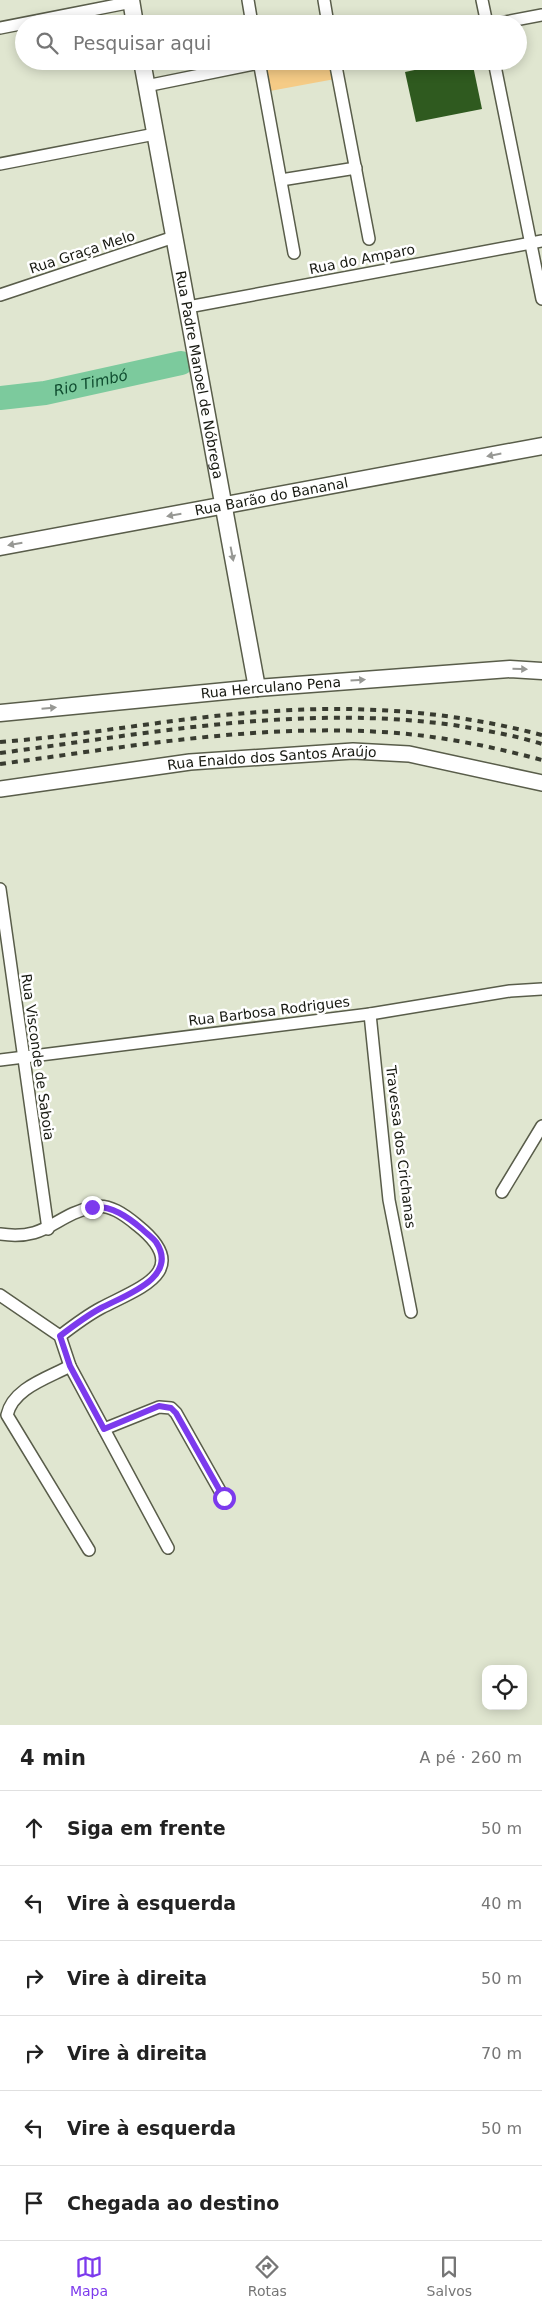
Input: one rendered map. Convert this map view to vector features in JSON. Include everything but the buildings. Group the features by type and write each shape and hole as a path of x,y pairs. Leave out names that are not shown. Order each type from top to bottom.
{"main road":[{"path":"131,1 133,15"},
{"name":"Rua Padre Manoel de Nóbrega","path":"143,70 188,307 222,506 257,688"},
{"name":"Rua Barão do Bananal","path":"0,547 542,446"},
{"name":"Rua Herculano Pena","path":"0,713 257,688 510,669 542,671"}],"street":[{"path":"248,0 250,15"},
{"path":"324,0 326,15"},
{"path":"482,0 485,15"},
{"path":"63,15 131,1"},
{"path":"527,18 542,15"},
{"path":"0,28 15,25"},
{"path":"146,86 221,70"},
{"path":"260,70 294,253"},
{"path":"337,70 369,239"},
{"path":"496,70 536,242 542,299"},
{"path":"0,164 155,134"},
{"path":"281,180 356,168"},
{"name":"Rua Graça Melo","path":"0,295 174,237"},
{"name":"Rua do Amparo","path":"188,307 536,242"},
{"name":"Rua Enaldo dos Santos Araújo","path":"0,789 190,762 353,751 409,754 542,783"},
{"name":"Rua Visconde de Saboia","path":"0,889 48,1229"},
{"name":"Rua Barbosa Rodrigues","path":"0,1060 370,1014 510,991 542,989"},
{"name":"Travessa dos Crichanas","path":"370,1014 389,1200 412,1312"},
{"path":"502,1192 542,1126"},
{"path":"0,1234 18,1237 48,1229 73,1214 102,1206 113,1209 137,1224 156,1242 162,1258 160,1268 151,1282 81,1320 60,1336"},
{"path":"0,1295 60,1336 70,1366 168,1548"},
{"path":"70,1366 16,1397 9,1405 7,1415 89,1550"},
{"path":"104,1429 159,1406 171,1408 176,1413 224,1498"}],"shaded area":[{"path":"266,70 334,70 335,79 270,91"}],"waterway":[{"name":"Rio Timbó","path":"0,398 45,393 181,363"}],"railway":[{"path":"0,742 241,713 309,709 410,712 476,721 542,735"},
{"path":"0,753 226,724 283,719 340,718 396,719 453,725 509,735 542,744"},
{"path":"0,764 142,744 238,734 334,730 402,733 443,738 542,760"}],"route":[{"path":"92,1207 102,1206 113,1209 137,1224 156,1242 162,1258 160,1268 151,1282 81,1320 60,1336 70,1366 104,1429 159,1406 171,1408 176,1413 224,1498"}]}
